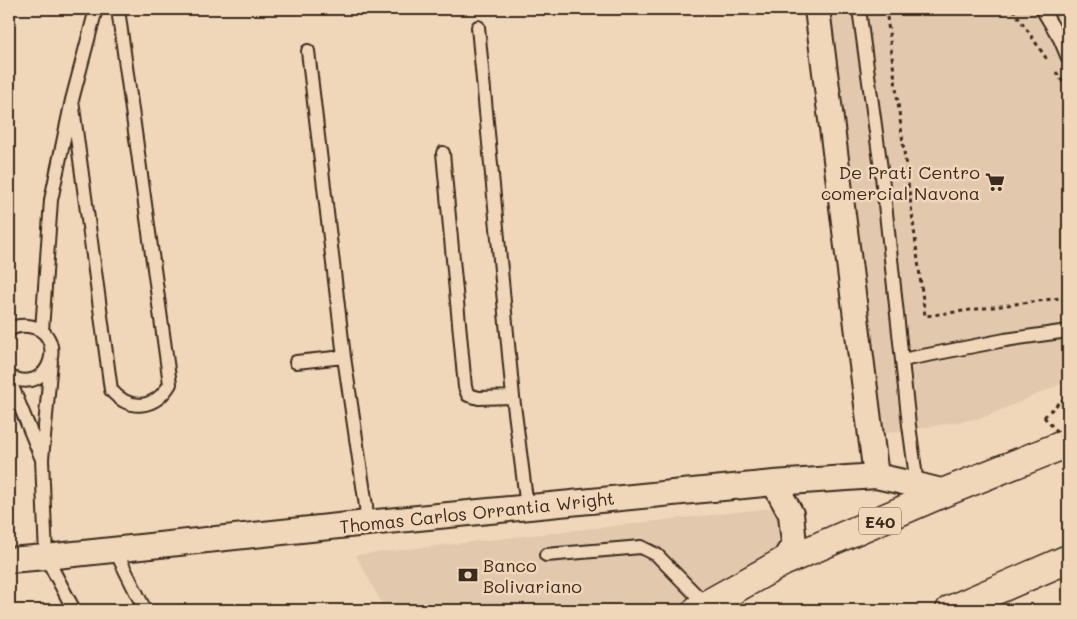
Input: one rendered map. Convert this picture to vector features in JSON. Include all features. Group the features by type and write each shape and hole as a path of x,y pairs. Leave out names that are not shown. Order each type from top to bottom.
{"highway":[{"name":"E40","path":"701,608 783,562 945,492 1068,443"},
{"path":"950,610 1068,558"}],"street":[{"path":"817,9 876,476"},
{"name":"Thomas Carlos Orrantia Wright","path":"9,560 367,522 774,483 876,476 945,492"},
{"path":"774,483 792,514 794,544 783,562"}],"lane":[{"path":"42,331 51,200 72,100 96,9"},
{"path":"72,100 110,390 127,403 147,404 157,400 165,393 170,384 118,9"},
{"path":"859,9 882,176 917,485"},
{"path":"1042,9 1060,39 1068,58"},
{"path":"478,28 514,397 527,507"},
{"path":"308,51 344,357 367,522"},
{"path":"442,153 465,387 468,396 479,398 514,397"},
{"path":"9,330 21,325 32,326 42,331 49,340 52,350 42,459 46,557 74,610"},
{"path":"902,360 1005,340 1068,331"},
{"path":"296,362 344,357"},
{"path":"9,376 16,380 27,381 37,377 46,370 51,361"},
{"path":"9,380 42,459"},
{"path":"546,555 641,547 657,555 701,608"},
{"path":"115,550 144,610"}],"path":[{"path":"886,9 925,316 1068,297"},
{"path":"1013,9 1068,90"},
{"path":"1068,407 1062,400 1044,416 1068,443"}],"shaded area":[{"path":"828,9 1068,9 1068,381 982,418 870,436"},
{"name":"Banco Bolivariano","path":"781,507 777,554 676,610 385,610 356,555"},
{"path":"61,604 64,610 20,610"}],"place":[{"name":"De Prati Centro comercial Navona","path":"995,182"},
{"name":"Banco Bolivariano","path":"468,575"}]}
